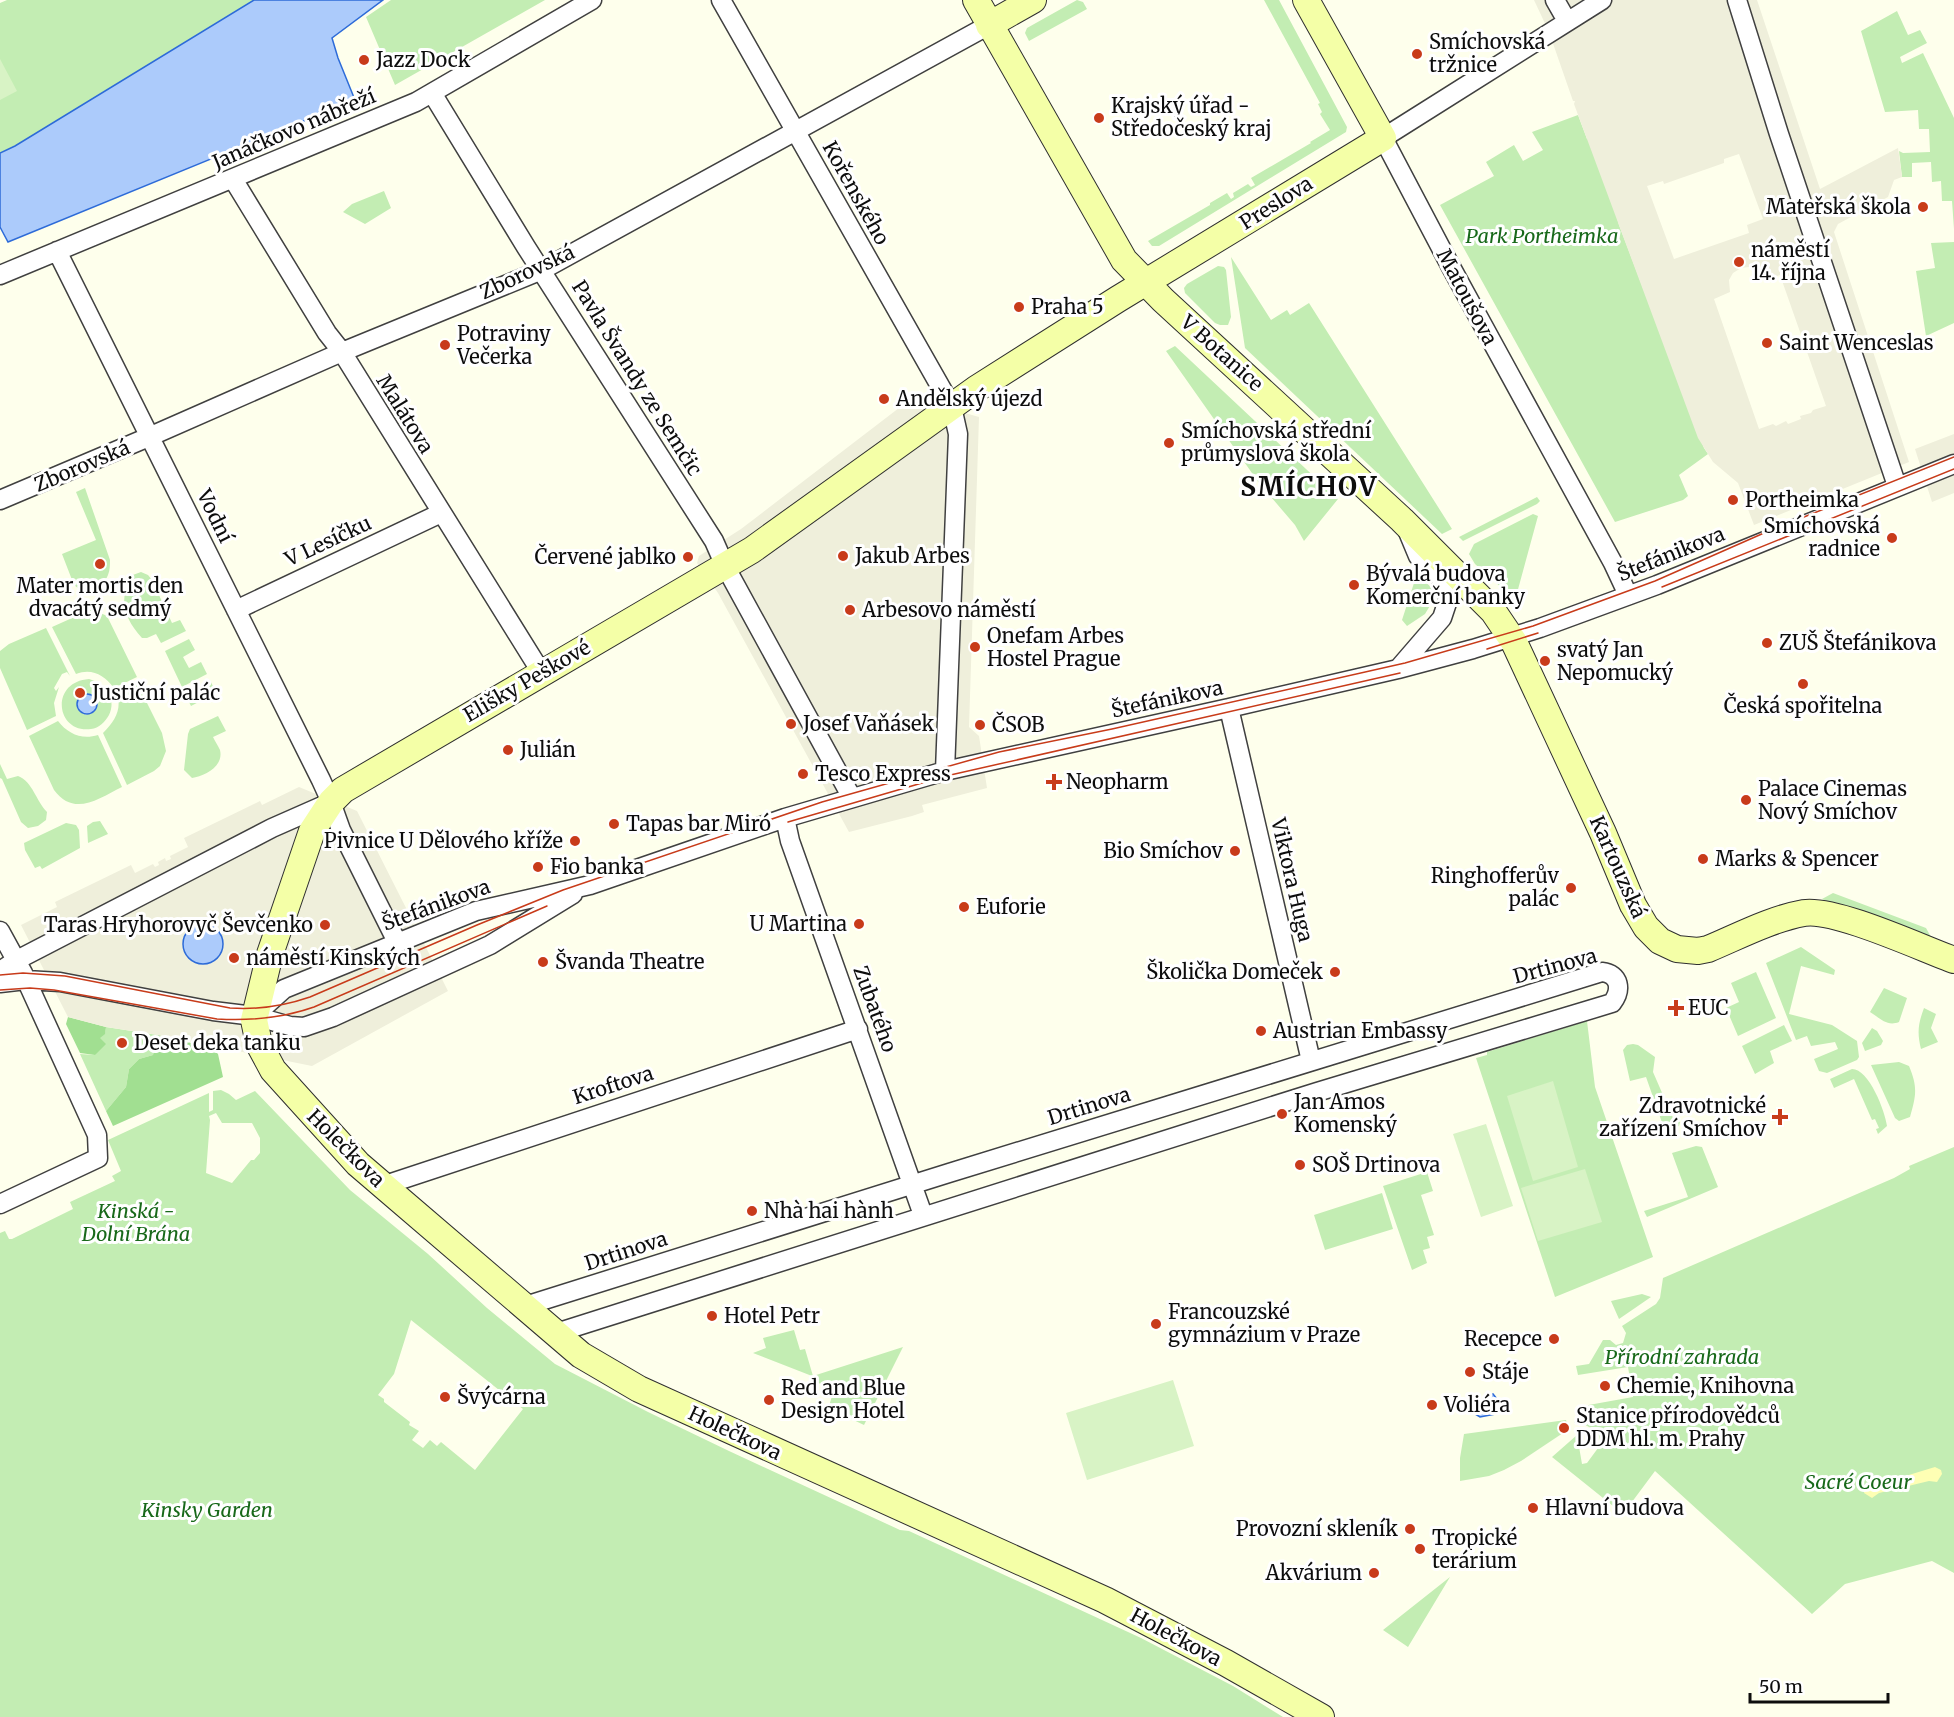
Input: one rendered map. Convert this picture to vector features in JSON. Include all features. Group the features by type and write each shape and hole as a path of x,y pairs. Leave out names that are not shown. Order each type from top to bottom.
{"street":[{"name":"Kořenského","path":"721,0 952,407"},
{"name":"V Botanice","path":"976,0 1120,254 1146,282 1402,520 1485,603 1511,637"},
{"name":"Zborovská","path":"0,500 342,352 542,270 1033,0"},
{"name":"Matoušova","path":"1306,0 1383,138 1484,329 1613,563 1628,595"},
{"path":"1555,0 1567,21"},
{"name":"Preslova","path":"952,407 976,389 1146,282 1383,138 1602,0"},
{"path":"1737,0 1779,134 1897,486"},
{"name":"Janáčkovo nábřeží","path":"0,275 416,102 587,2"},
{"name":"Pavla Švandy ze Semčic","path":"432,93 714,541 725,566"},
{"name":"Malátova","path":"233,179 327,333 342,352 541,672"},
{"name":"Vodní","path":"57,251 152,436 332,802"},
{"path":"952,407 958,434 945,771 852,798 725,566 752,550 952,407"},
{"name":"Štefánikova","path":"945,771 1398,669 1511,637 1628,595 1954,464"},
{"name":"V Lesíčku","path":"236,610 441,513"},
{"path":"1398,669 1442,618 1450,594 1448,585 1418,556 1402,520"},
{"name":"Elišky Peškové","path":"332,802 348,786 725,566"},
{"name":"Kartouzská","path":"1511,637 1559,735 1633,905 1646,927 1660,940 1677,949 1698,951 1786,918 1806,913 1829,914 1954,960"},
{"name":"Viktora Huga","path":"1229,708 1311,1061"},
{"name":"Štefánikova","path":"254,1016 284,989 476,912 590,885 785,818 852,798"},
{"path":"332,802 341,830 397,942"},
{"path":"8,966 272,828 332,802"},
{"path":"0,984 26,980 60,982 205,1010 254,1016 265,969 302,858 312,831 332,802"},
{"name":"Zubatého","path":"785,818 790,841 923,1215"},
{"name":"Štefánikova","path":"254,1016 296,1027 319,1023 490,945 590,885"},
{"path":"0,931 8,966 26,980 97,1135 98,1158 0,1204"},
{"name":"Drtinova","path":"525,1306 912,1184 1602,972 1615,977 1618,984 1619,991 1612,1003 1306,1095 556,1333"},
{"name":"Holečkova","path":"254,1016 259,1044 273,1070 341,1147 382,1186 581,1355 639,1389 1105,1600 1321,1717"},
{"name":"Kroftova","path":"382,1186 858,1029"}],"green space":[{"path":"7,0 254,0 0,153 0,3"},
{"path":"391,0 545,0 395,85 366,17"},
{"path":"1077,0 1083,2 1087,9 1029,41 1025,33 1027,28"},
{"path":"1264,0 1279,0 1347,127 1346,132 1159,246 1152,246 1148,241 1227,193 1231,199 1234,197 1233,193 1248,184 1251,187 1255,185 1251,178 1330,130 1320,114 1322,112 1318,104 1320,103"},
{"path":"1897,11 1908,35 1920,30 1927,43 1900,57 1902,63 1923,53 1954,118 1954,229 1952,201 1942,201 1941,181 1932,182 1931,162 1912,163 1912,177 1902,177 1899,151 1903,153 1930,152 1929,129 1919,129 1918,110 1885,112 1861,31"},
{"name":"Park Portheimka","path":"1578,115 1587,139 1595,133 1619,225 1708,454 1679,475 1688,496 1683,500 1615,522 1440,205 1494,176 1486,162 1514,145 1523,161 1543,150 1532,132"},
{"path":"384,191 391,208 365,224 343,212 352,204"},
{"path":"1954,242 1954,323 1926,336 1916,271 1935,268 1931,243"},
{"path":"1231,257 1271,320 1287,310 1290,315 1309,303 1452,529 1442,534 1245,348"},
{"path":"1218,266 1226,270 1231,317 1228,325 1215,323 1185,293 1184,288"},
{"path":"1175,346 1338,499 1304,541 1295,525 1259,483 1166,351"},
{"path":"85,488 110,560 106,580 98,587 88,590 74,585 62,554 96,540 76,492"},
{"path":"1537,497 1540,501 1537,504 1463,541 1459,537"},
{"path":"1533,514 1538,516 1517,593 1512,597 1475,564 1469,554 1474,544"},
{"path":"141,572 152,580 172,623 180,620 186,631 161,643 156,634 142,638 136,631 127,616 124,602 130,576"},
{"path":"1418,581 1430,586 1434,599 1425,614 1407,626 1402,620 1414,583"},
{"path":"90,610 107,616 137,677 114,688 106,679 92,672 76,674 52,627"},
{"path":"46,628 70,676 67,672 62,674 54,688 56,691 59,687 54,703 56,716 27,730 0,668 0,651 9,644"},
{"path":"189,639 195,650 183,657 189,668 201,662 207,674 182,687 165,651"},
{"path":"89,679 100,684 108,692 112,703 111,709 104,722 97,727 79,728 70,724 64,716 63,697 76,682","holes":["88,694 96,700 95,710 86,715 77,709 78,699"]},
{"path":"211,682 216,693 191,706 185,694"},
{"path":"137,683 162,733 166,751 160,766 127,785 103,733 118,710 117,693"},
{"path":"218,716 226,731 213,737 220,750 219,761 212,770 192,778 184,770 190,729"},
{"path":"58,721 76,735 86,737 98,735 122,787 95,800 78,804 70,803 54,790 29,736"},
{"path":"0,764 7,779 18,776 31,787 47,812 46,820 38,826 28,828 21,822 0,778"},
{"path":"100,821 108,834 88,843 87,826"},
{"path":"66,823 76,825 79,830 80,848 42,869 40,866 35,868 25,850 24,843"},
{"path":"1833,893 1926,928 1931,937 1906,932 1822,899"},
{"path":"1801,947 1835,970 1834,975 1801,966 1789,1014 1832,1025 1857,1041 1859,1057 1857,1060 1827,1073 1819,1071 1814,1059 1838,1049 1835,1042 1811,1046 1807,1036 1796,1040 1766,963"},
{"path":"1756,972 1776,1018 1738,1036 1726,1008 1739,1002 1731,983"},
{"path":"1884,988 1907,998 1899,1022 1887,1023 1870,1012"},
{"path":"1924,1008 1936,1014 1931,1028 1938,1042 1921,1049 1919,1028"},
{"path":"1587,1021 1595,1087 1653,1257 1555,1297 1476,1058 1487,1055 1487,1052"},
{"path":"1784,1025 1792,1041 1770,1051 1774,1063 1755,1074 1742,1046"},
{"path":"106,1027 158,1035 153,1055 139,1059 129,1069 126,1087 106,1111 80,1054 95,1055 100,1037 105,1033"},
{"path":"1872,1028 1877,1031 1883,1041 1881,1045 1865,1051 1862,1043"},
{"path":"1633,1044 1655,1057 1653,1072 1673,1118 1680,1122 1679,1126 1665,1131 1646,1077 1630,1081 1623,1050 1627,1045"},
{"path":"1899,1062 1909,1066 1915,1092 1910,1117 1899,1121 1895,1118 1871,1065"},
{"path":"1852,1069 1864,1076 1880,1101 1887,1126 1878,1134 1876,1129 1879,1128 1875,1119 1872,1120 1854,1079 1834,1088 1830,1079"},
{"name":"Kinsky Garden","path":"221,1090 236,1100 255,1091 350,1190 555,1364 729,1451 1141,1638 1233,1686 1283,1717 0,1717 0,1233 5,1231 9,1239 12,1239 73,1209 70,1202 115,1181 112,1176 121,1171 108,1140 209,1093 209,1112 213,1110 213,1091","holes":["216,1113 222,1123 252,1123 260,1138 260,1153 254,1160 251,1160 232,1183 206,1173 209,1116","411,1320 523,1409 475,1470 441,1442 437,1446 430,1440 423,1448 412,1440 419,1431 409,1425 410,1422 378,1395 394,1374"]},
{"path":"1696,1146 1702,1147 1718,1187 1647,1217 1644,1211 1688,1197 1672,1153"},
{"name":"Sacré Coeur","path":"1954,1147 1954,1573 1932,1561 1845,1584 1812,1614 1655,1471 1623,1514 1552,1457 1577,1435 1582,1464 1587,1463 1601,1444 1598,1432 1580,1422 1574,1423 1583,1406 1633,1397 1628,1367 1578,1375 1576,1366 1589,1364 1603,1340 1610,1340 1616,1345 1623,1343 1626,1333 1622,1326 1656,1304 1660,1298 1663,1278 1894,1178 1910,1169 1909,1166"},
{"path":"1427,1172 1433,1191 1421,1195 1434,1235 1427,1237 1430,1248 1423,1250 1427,1263 1412,1270 1383,1186"},
{"path":"1382,1193 1393,1229 1325,1250 1314,1215"},
{"path":"1642,1294 1651,1297 1619,1319 1611,1301"},
{"path":"794,1330 800,1350 805,1349 813,1376 903,1347 864,1425 829,1406 833,1393 831,1388 811,1380 812,1376 753,1353 766,1348 763,1338"},
{"path":"1566,1420 1569,1429 1521,1461 1489,1476 1460,1481 1460,1458 1464,1434"},
{"path":"1450,1577 1408,1647 1383,1630"}],"shaded area":[{"name":"náměstí 14. října","path":"1534,0 1757,0 1820,189 1898,148 1902,177 1894,180 1888,197 1838,224 1834,232 1909,462 1754,525 1738,483 1713,462 1698,438 1549,32","holes":["1739,154 1763,219 1747,225 1749,233 1674,259 1647,186 1663,181 1664,184 1724,163 1724,159","1749,267 1757,271 1764,281 1780,275 1826,406 1800,416 1801,419 1788,424 1786,421 1776,426 1773,424 1759,429 1714,299 1730,292 1729,280 1733,273 1741,268"]},
{"path":"0,59 17,91 0,100"},
{"name":"Arbesovo náměstí","path":"912,398 979,417 969,727 979,736 987,788 922,805 924,812 912,816 849,832 718,593 697,563 699,556 741,529"},
{"path":"1954,434 1954,493 1932,502 1915,449"},
{"name":"náměstí Kinských","path":"299,787 357,811 448,991 312,1066 158,1035 106,1027 68,1017 21,925 57,907 55,902 131,865 135,873 153,864 155,867 159,865 158,862 165,858 166,861 171,859 170,856 188,847 184,838 260,801 262,805"},
{"path":"68,1017 106,1027 105,1034 100,1038 106,1044 95,1055 80,1053 66,1024"},
{"path":"158,1035 212,1048 218,1054 223,1077 113,1126 106,1111 126,1087 129,1069 139,1059 153,1055"},
{"path":"1553,1081 1578,1167 1533,1181 1507,1096"},
{"path":"1486,1124 1513,1206 1481,1217 1453,1134"},
{"path":"1585,1169 1602,1222 1538,1241 1521,1188"},
{"path":"1173,1380 1194,1446 1087,1480 1066,1413"}],"sand":[{"path":"1935,1467 1941,1470 1942,1474 1937,1482 1929,1481 1879,1493 1872,1498 1864,1493 1866,1485 1874,1483 1876,1485"}],"water":[{"path":"254,0 383,0 332,38 355,100 8,242 0,227 0,153"},
{"path":"87,694 94,697 97,704 94,711 87,714 80,711 77,704 80,697"},
{"path":"203,924 211,925 217,930 222,936 222,952 217,958 211,963 203,964 195,963 189,958 184,952 183,944 184,936 189,930 195,925"},
{"path":"1493,1394 1497,1399 1495,1414 1480,1417 1475,1414 1484,1399"}],"tram line":[{"path":"0,975 23,973 65,976 230,1008 261,1008 290,1003 310,997 563,890 822,802 999,752 1405,663 1533,626 1655,581 1764,533 1954,457"},
{"path":"1662,587 1954,469"},
{"path":"1487,649 1538,633"},
{"path":"788,822 946,776 1400,673"},
{"path":"0,990 30,988 54,990 217,1019 242,1020 278,1016 314,1007 547,906"}],"place":[{"name":"Smíchovská tržnice","path":"1417,54"},
{"name":"Jazz Dock","path":"364,60"},
{"name":"Krajský úřad - Středočeský kraj","path":"1099,118"},
{"name":"Mateřská škola","path":"1923,207"},
{"name":"náměstí 14. října","path":"1739,262"},
{"name":"Praha 5","path":"1019,307"},
{"name":"Saint Wenceslas","path":"1767,343"},
{"name":"Potraviny Večerka","path":"445,345"},
{"name":"Andělský újezd","path":"884,399"},
{"name":"Smíchovská střední průmyslová škola","path":"1169,443"},
{"name":"Portheimka","path":"1733,500"},
{"name":"Smíchovská radnice","path":"1892,538"},
{"name":"Jakub Arbes","path":"843,556"},
{"name":"Červené jablko","path":"688,557"},
{"name":"Mater mortis den dvacátý sedmý","path":"100,564"},
{"name":"Bývalá budova Komerční banky","path":"1354,585"},
{"name":"Arbesovo náměstí","path":"850,610"},
{"name":"ZUŠ Štefánikova","path":"1767,643"},
{"name":"Onefam Arbes Hostel Prague","path":"975,647"},
{"name":"svatý Jan Nepomucký","path":"1545,661"},
{"name":"Česká spořitelna","path":"1803,684"},
{"name":"Justiční palác","path":"80,693"},
{"name":"Josef Vaňásek","path":"791,724"},
{"name":"ČSOB","path":"980,725"},
{"name":"Julián","path":"508,750"},
{"name":"Tesco Express","path":"803,774"},
{"name":"Neopharm","path":"1054,782"},
{"name":"Palace Cinemas Nový Smíchov","path":"1746,800"},
{"name":"Tapas bar Miró","path":"614,824"},
{"name":"Pivnice U Dělového kříže","path":"575,841"},
{"name":"Bio Smíchov","path":"1235,851"},
{"name":"Marks & Spencer","path":"1703,859"},
{"name":"Fio banka","path":"538,867"},
{"name":"Ringhofferův palác","path":"1571,888"},
{"name":"Euforie","path":"964,907"},
{"name":"U Martina","path":"859,924"},
{"name":"Taras Hryhorovyč Ševčenko","path":"325,925"},
{"name":"náměstí Kinských","path":"234,958"},
{"name":"Švanda Theatre","path":"543,962"},
{"name":"Školička Domeček","path":"1335,972"},
{"name":"EUC","path":"1676,1008"},
{"name":"Austrian Embassy","path":"1261,1031"},
{"name":"Deset deka tanku","path":"122,1043"},
{"name":"Jan Amos Komenský","path":"1282,1114"},
{"name":"Zdravotnické zařízení Smíchov","path":"1780,1117"},
{"name":"SOŠ Drtinova","path":"1300,1165"},
{"name":"Nhà hai hành","path":"752,1211"},
{"name":"Hotel Petr","path":"712,1316"},
{"name":"Francouzské gymnázium v Praze","path":"1156,1324"},
{"name":"Recepce","path":"1554,1339"},
{"name":"Stáje","path":"1470,1372"},
{"name":"Chemie, Knihovna","path":"1605,1386"},
{"name":"Švýcárna","path":"445,1397"},
{"name":"Red and Blue Design Hotel","path":"769,1400"},
{"name":"Voliéra","path":"1432,1405"},
{"name":"Stanice přírodovědců DDM hl. m. Prahy","path":"1564,1428"},
{"name":"Hlavní budova","path":"1533,1508"},
{"name":"Provozní skleník","path":"1410,1529"},
{"name":"Tropické terárium","path":"1420,1549"},
{"name":"Akvárium","path":"1374,1573"}],"district":[{"name":"SMÍCHOV","path":"1309,487"}],"park label":[{"name":"Kinská - Dolní Brána","path":"136,1222"},
{"name":"Přírodní zahrada","path":"1682,1357"}]}
